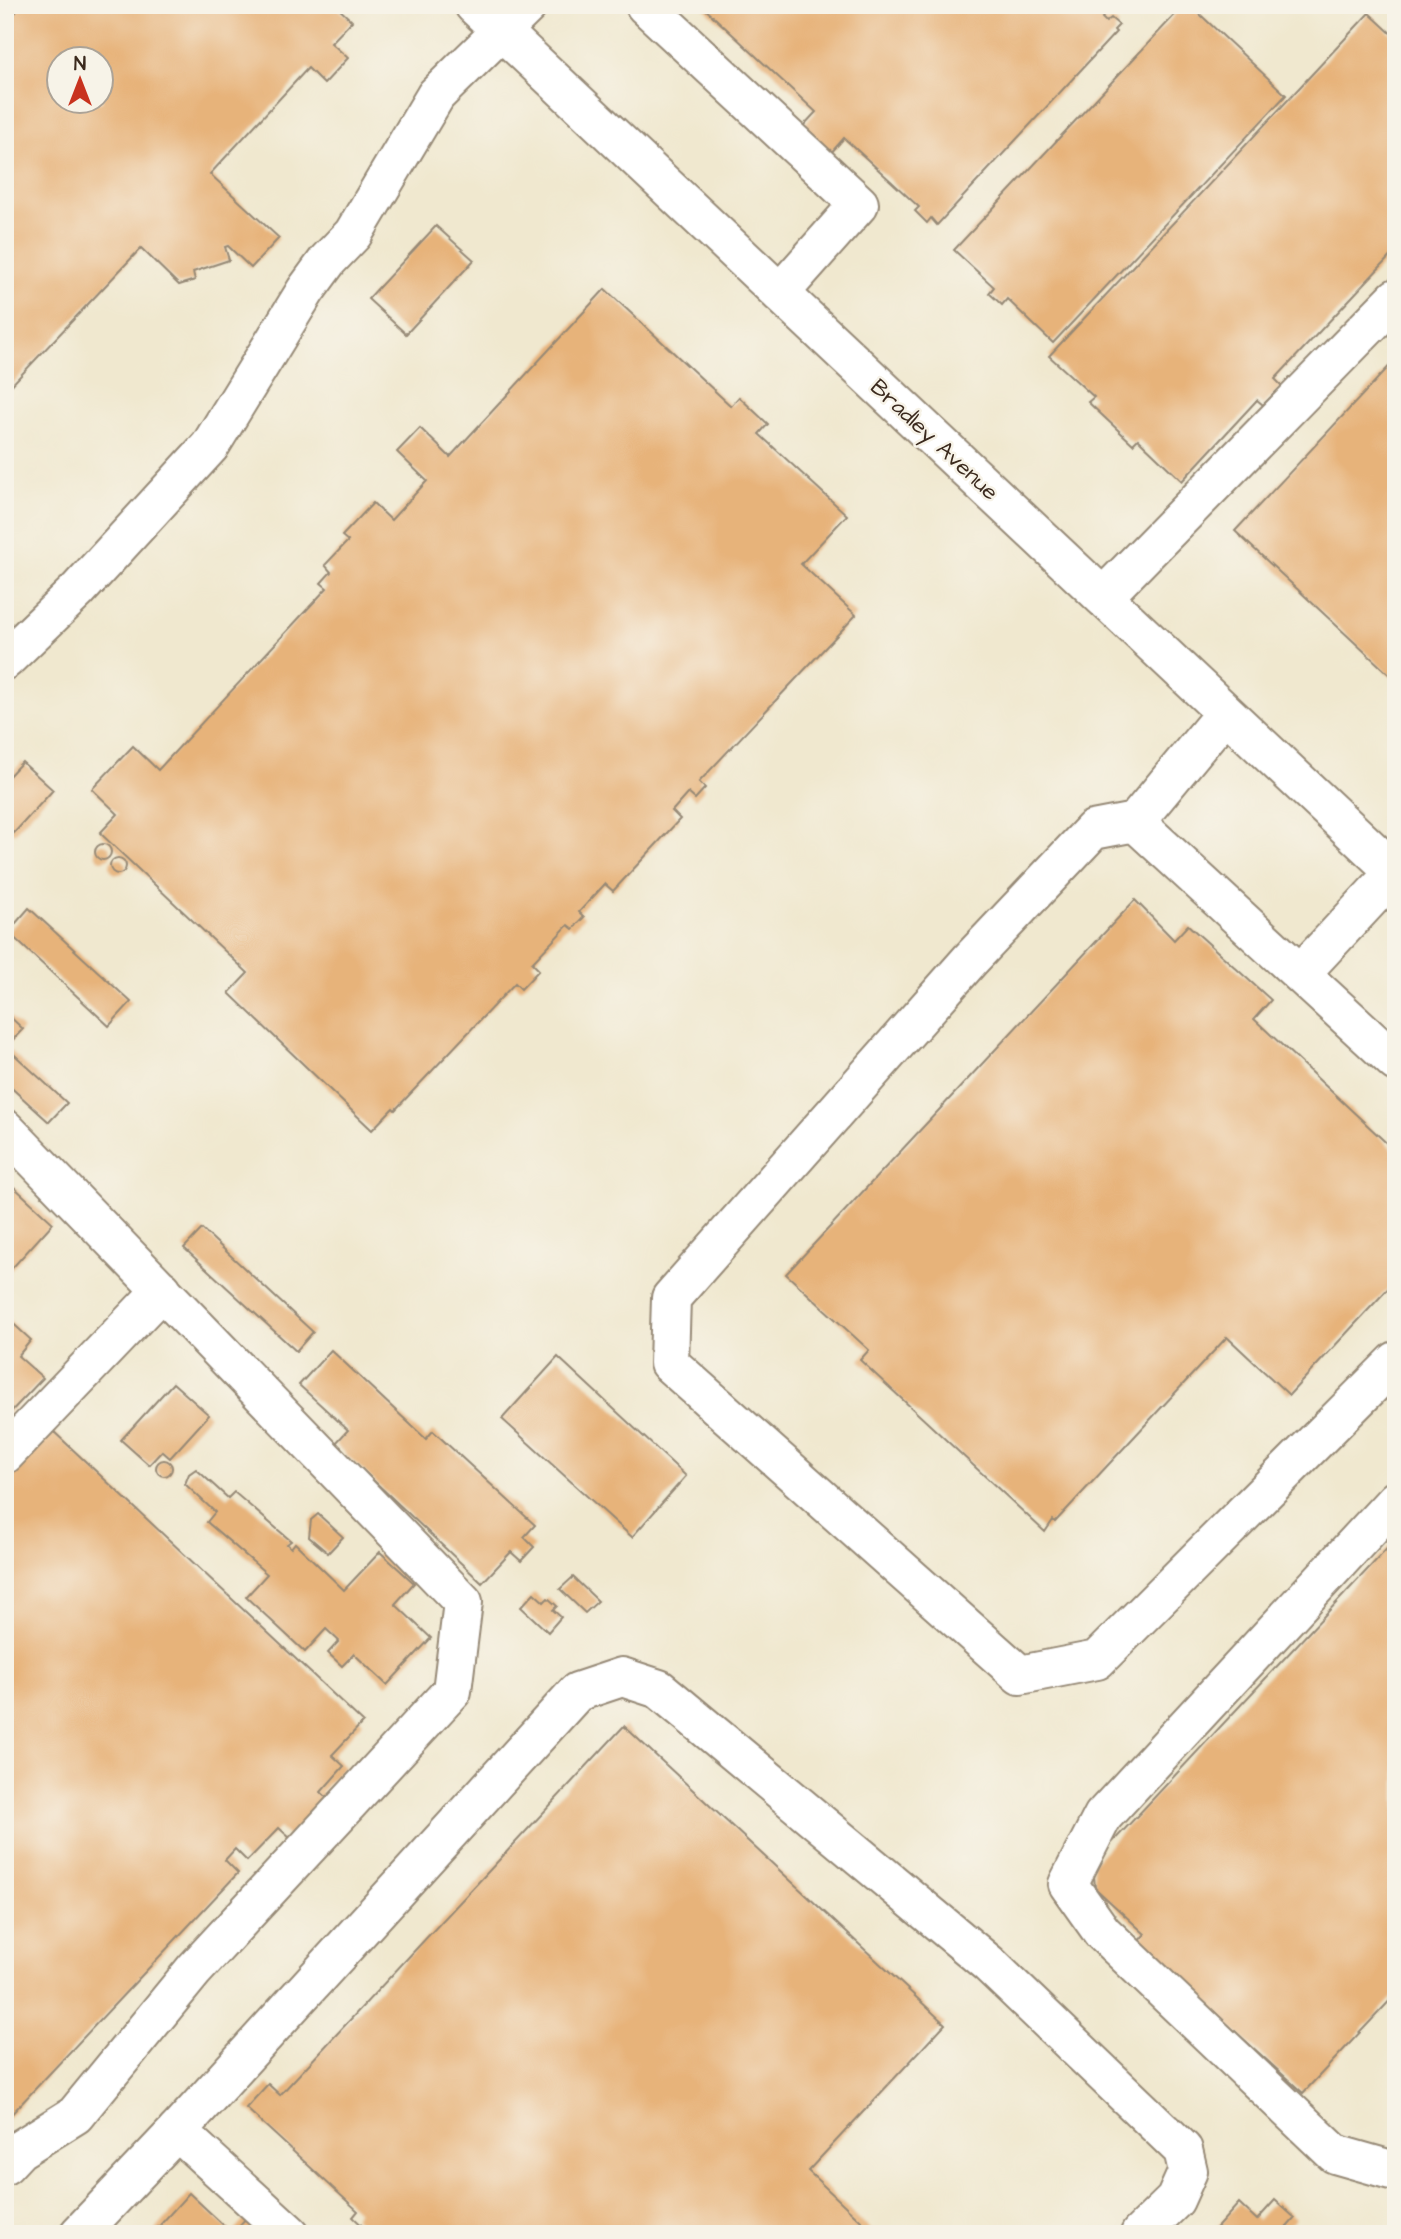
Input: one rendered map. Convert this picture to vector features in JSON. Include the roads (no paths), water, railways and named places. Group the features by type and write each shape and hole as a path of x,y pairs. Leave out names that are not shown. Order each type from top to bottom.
{"street":[{"name":"Bradley Avenue","path":"474,5 515,18 780,293 1396,873"},
{"path":"645,5 859,204 780,293"},
{"path":"5,660 78,590 210,446 306,290 328,260 353,234 436,95 515,18"},
{"path":"1103,597 1396,298"},
{"path":"1225,713 1135,822 1093,830 970,960 671,1298 669,1363 1020,1675 1097,1660 1396,1361"},
{"path":"1135,822 1396,1062"},
{"path":"1301,974 1396,873"},
{"path":"5,1129 463,1602 452,1691 194,1970 75,2115 19,2150 5,2165"},
{"path":"5,1454 162,1290"},
{"path":"1396,1500 1103,1816 1068,1884 1102,1932 1335,2154 1391,2170 1396,2168"},
{"path":"79,2234 177,2132 577,1692 622,1677 659,1689 989,1964 1184,2150 1188,2171 1175,2200 1140,2234"},
{"path":"177,2132 290,2234"}]}
